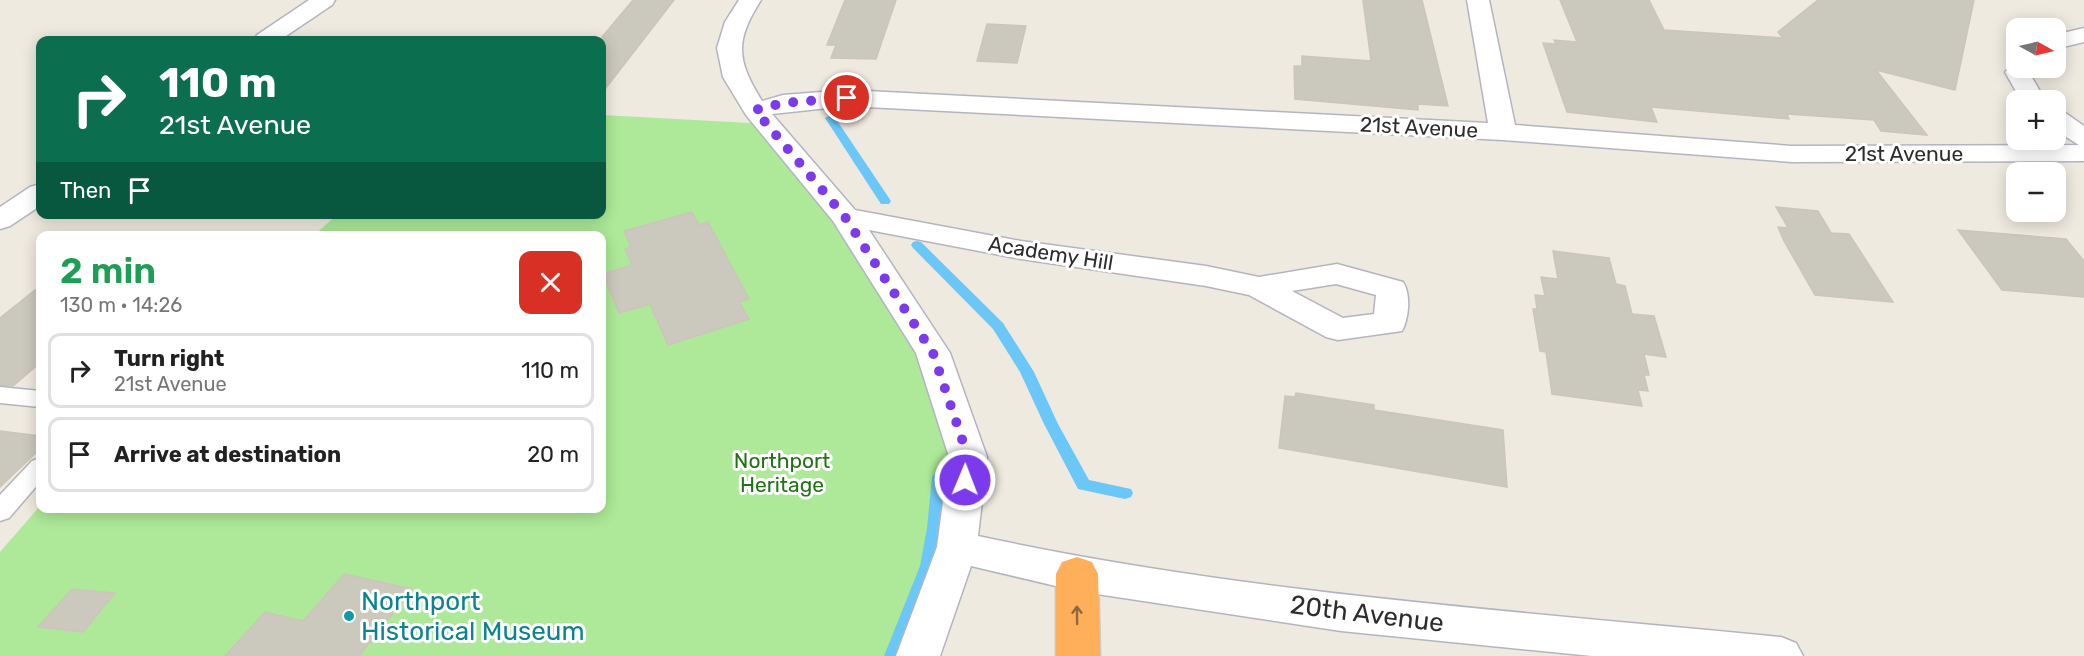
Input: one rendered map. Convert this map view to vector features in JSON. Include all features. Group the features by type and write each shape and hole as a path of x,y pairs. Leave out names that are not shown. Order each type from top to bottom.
{"highway":[{"path":"1077,574 1078,656"}],"street":[{"path":"271,36 324,0"},
{"path":"750,0 736,22 729,48 735,77 755,110 845,217 933,353 968,457 957,547 918,656"},
{"path":"1479,0 1503,132"},
{"path":"2066,39 2084,35"},
{"name":"21st Avenue","path":"755,110 783,103 858,99 1503,132 1792,154 2084,153"},
{"path":"2066,126 2084,138"},
{"path":"0,220 36,196"},
{"name":"Academy Hill","path":"845,217 1021,250 1206,276 1258,287"},
{"name":"20th Avenue","path":"957,547 1077,574 1341,614 1781,656"}],"lane":[{"path":"0,394 36,398"},
{"path":"0,511 36,471"}],"green space":[{"name":"Northport Heritage","path":"606,115 767,124 933,353 968,457 918,656 0,656 0,552 36,511 36,513 606,513 606,231 319,231 332,219 606,219"}],"building":[{"path":"633,0 674,0 606,88 606,36 603,36"},
{"path":"845,0 896,0 876,59 831,58 836,45 827,45"},
{"path":"1363,0 1422,0 1448,106 1418,104 1418,110 1295,99 1294,66 1302,66 1302,56 1371,61"},
{"path":"1560,0 1649,0 1664,30 1783,38 1778,32 1818,0 1974,0 1955,90 1876,70 1927,135 1881,131 1874,120 1787,114 1789,119 1651,107 1657,122 1567,112 1543,43 1556,44 1554,40 1577,42"},
{"path":"987,24 1026,26 1017,63 977,61"},
{"path":"1776,207 1818,211 1831,233 1849,234 1893,302 1815,295 1784,241 1778,227 1788,228"},
{"path":"692,212 699,225 708,222 749,299 739,302 749,319 668,345 650,304 619,313 606,281 606,273 632,265 625,249 631,247 624,231"},
{"path":"1958,230 2066,239 2084,261 2084,297 2002,290"},
{"path":"1553,251 1609,258 1616,284 1625,286 1632,314 1654,316 1666,357 1644,354 1649,375 1644,375 1648,391 1638,390 1642,406 1552,394 1546,352 1540,351 1533,309 1537,309 1535,295 1545,296 1541,277 1558,279"},
{"path":"36,289 36,366 13,386 0,385 0,318"},
{"path":"1296,393 1374,405 1374,410 1503,430 1507,487 1279,448 1285,396 1295,397"},
{"path":"0,431 36,436 36,453 0,487"},
{"name":"Northport Historical Museum","path":"344,574 412,589 359,656 225,656 265,612 303,621"},
{"path":"72,589 115,593 83,632 38,627"}],"waterway":[{"path":"830,118 885,201"},
{"path":"917,245 998,326 1027,372 1051,424 1084,485 1125,493"},
{"path":"893,656 928,566 935,528 940,477"}],"place":[{"name":"Northport Historical Museum","path":"349,616"}],"route":[{"path":"847,98 783,103 755,110 845,217 933,353 968,457 965,480"}]}
